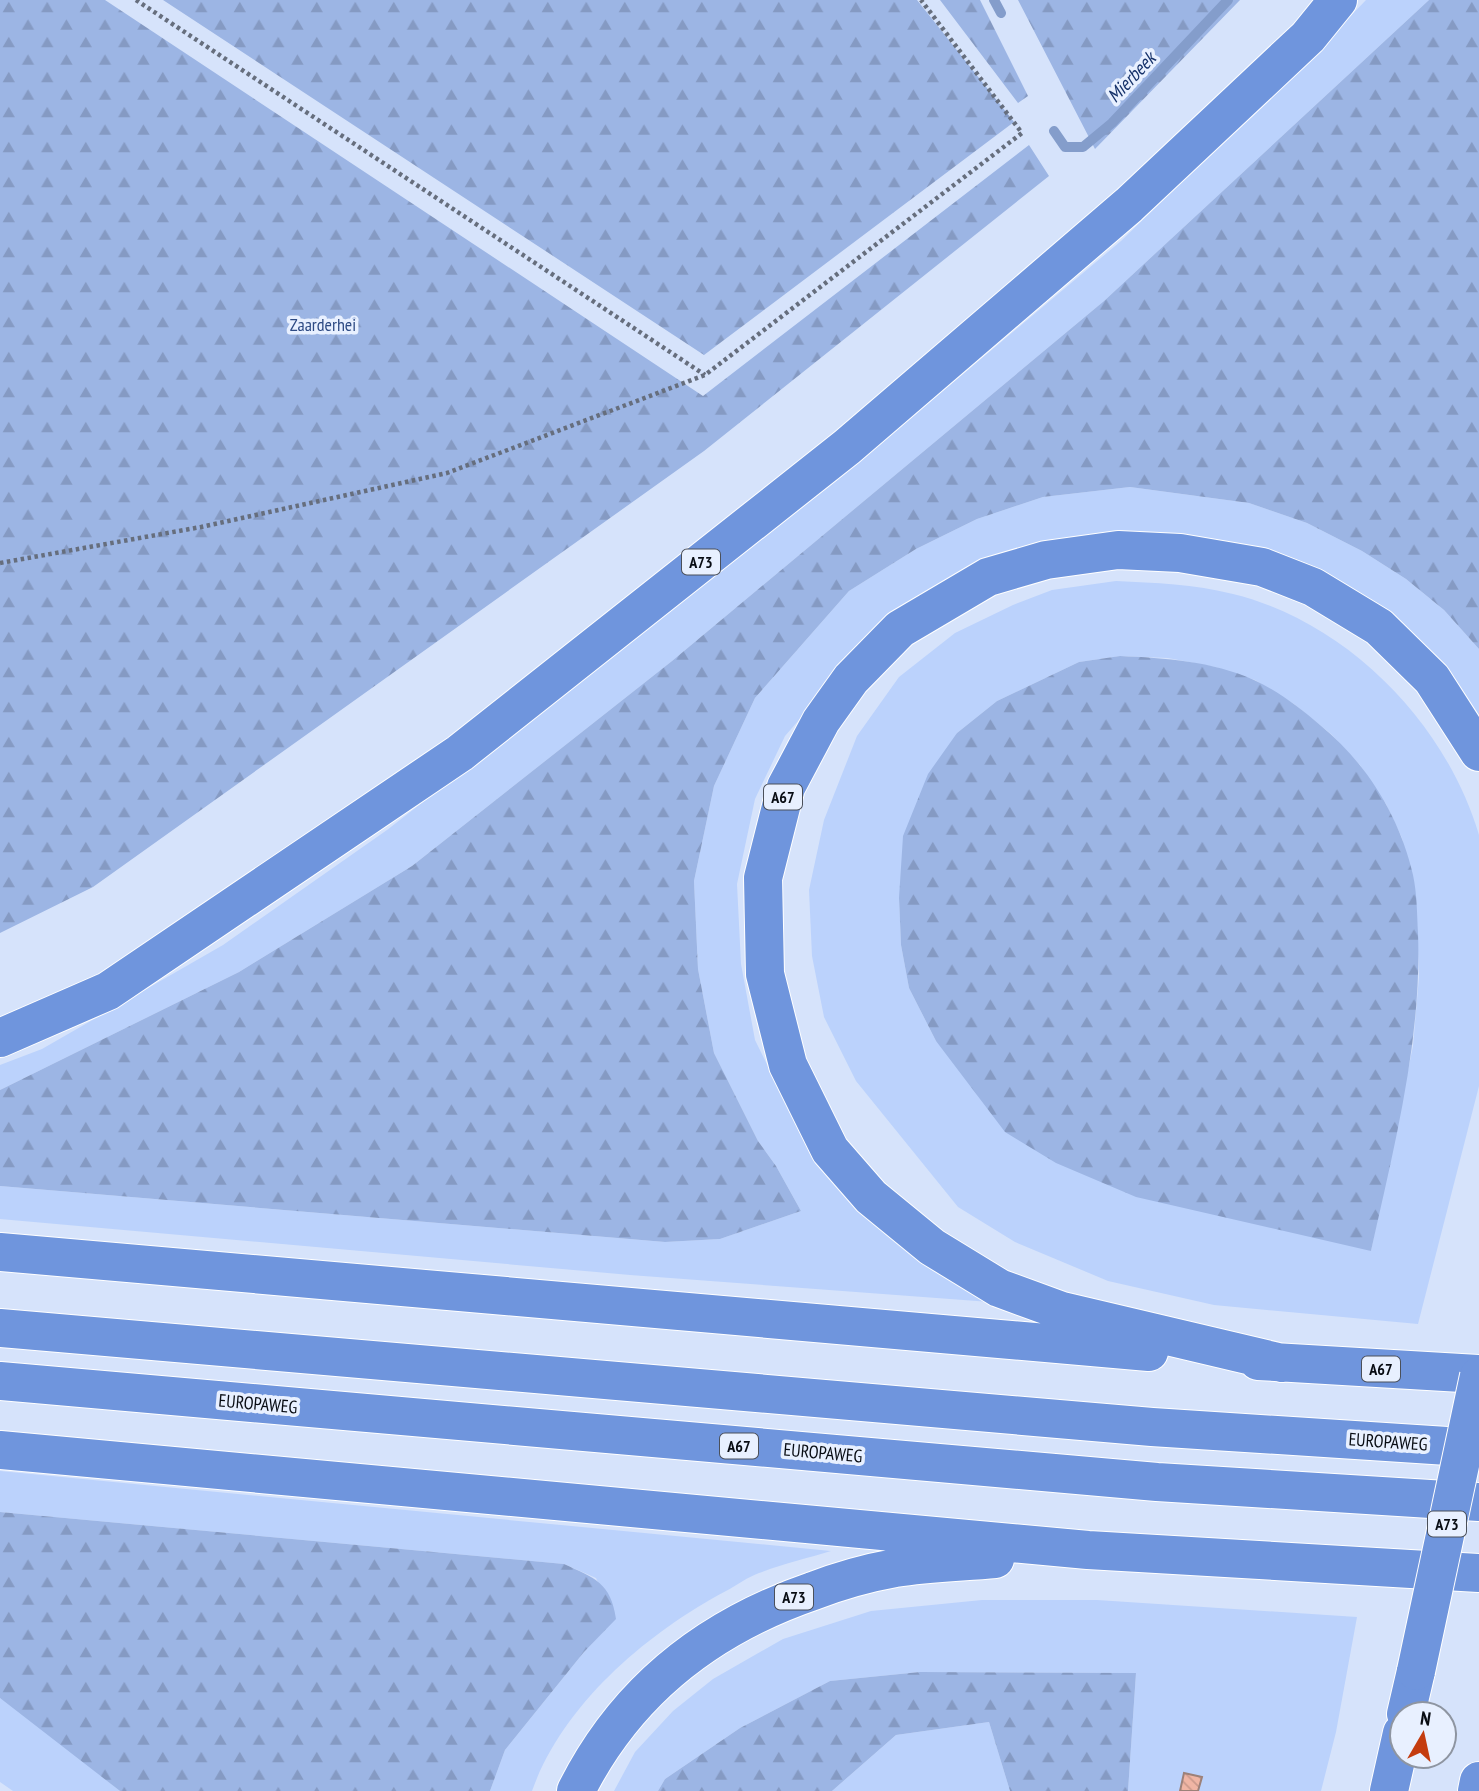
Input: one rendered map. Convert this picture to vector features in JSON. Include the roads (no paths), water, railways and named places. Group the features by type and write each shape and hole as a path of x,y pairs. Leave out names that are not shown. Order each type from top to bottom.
{"highway":[{"name":"A73","path":"0,1038 108,991 460,752 847,447 1129,205 1308,37 1338,0"},
{"name":"A67","path":"1282,1363 1062,1311 999,1288 932,1247 871,1197 830,1150 788,1065 765,974 763,878 786,787 821,721 851,678 900,629 988,577 1046,560 1118,550 1180,553 1262,567 1313,587 1379,627 1432,679 1479,752"},
{"name":"A67","path":"0,1252 1282,1363 1479,1375"},
{"name":"EUROPAWEG","path":"0,1328 1152,1427 1479,1448"},
{"name":"A73","path":"1409,1700 1479,1375"},
{"name":"EUROPAWEG","path":"0,1381 1157,1482 1479,1502"},
{"path":"0,1450 1088,1550 1479,1573"},
{"name":"A73","path":"576,1791 590,1763 645,1693 673,1666 702,1644 763,1610 844,1580 894,1568 1088,1550"},
{"path":"1389,1791 1394,1770"},
{"path":"1477,1791 1479,1781"}],"waterway":[{"name":"Mierbeek","path":"994,0 1001,13"},
{"name":"Mierbeek","path":"1054,131 1065,147 1083,147 1112,123 1228,0"}],"park label":[{"name":"Zaarderhei","path":"323,325"}]}
